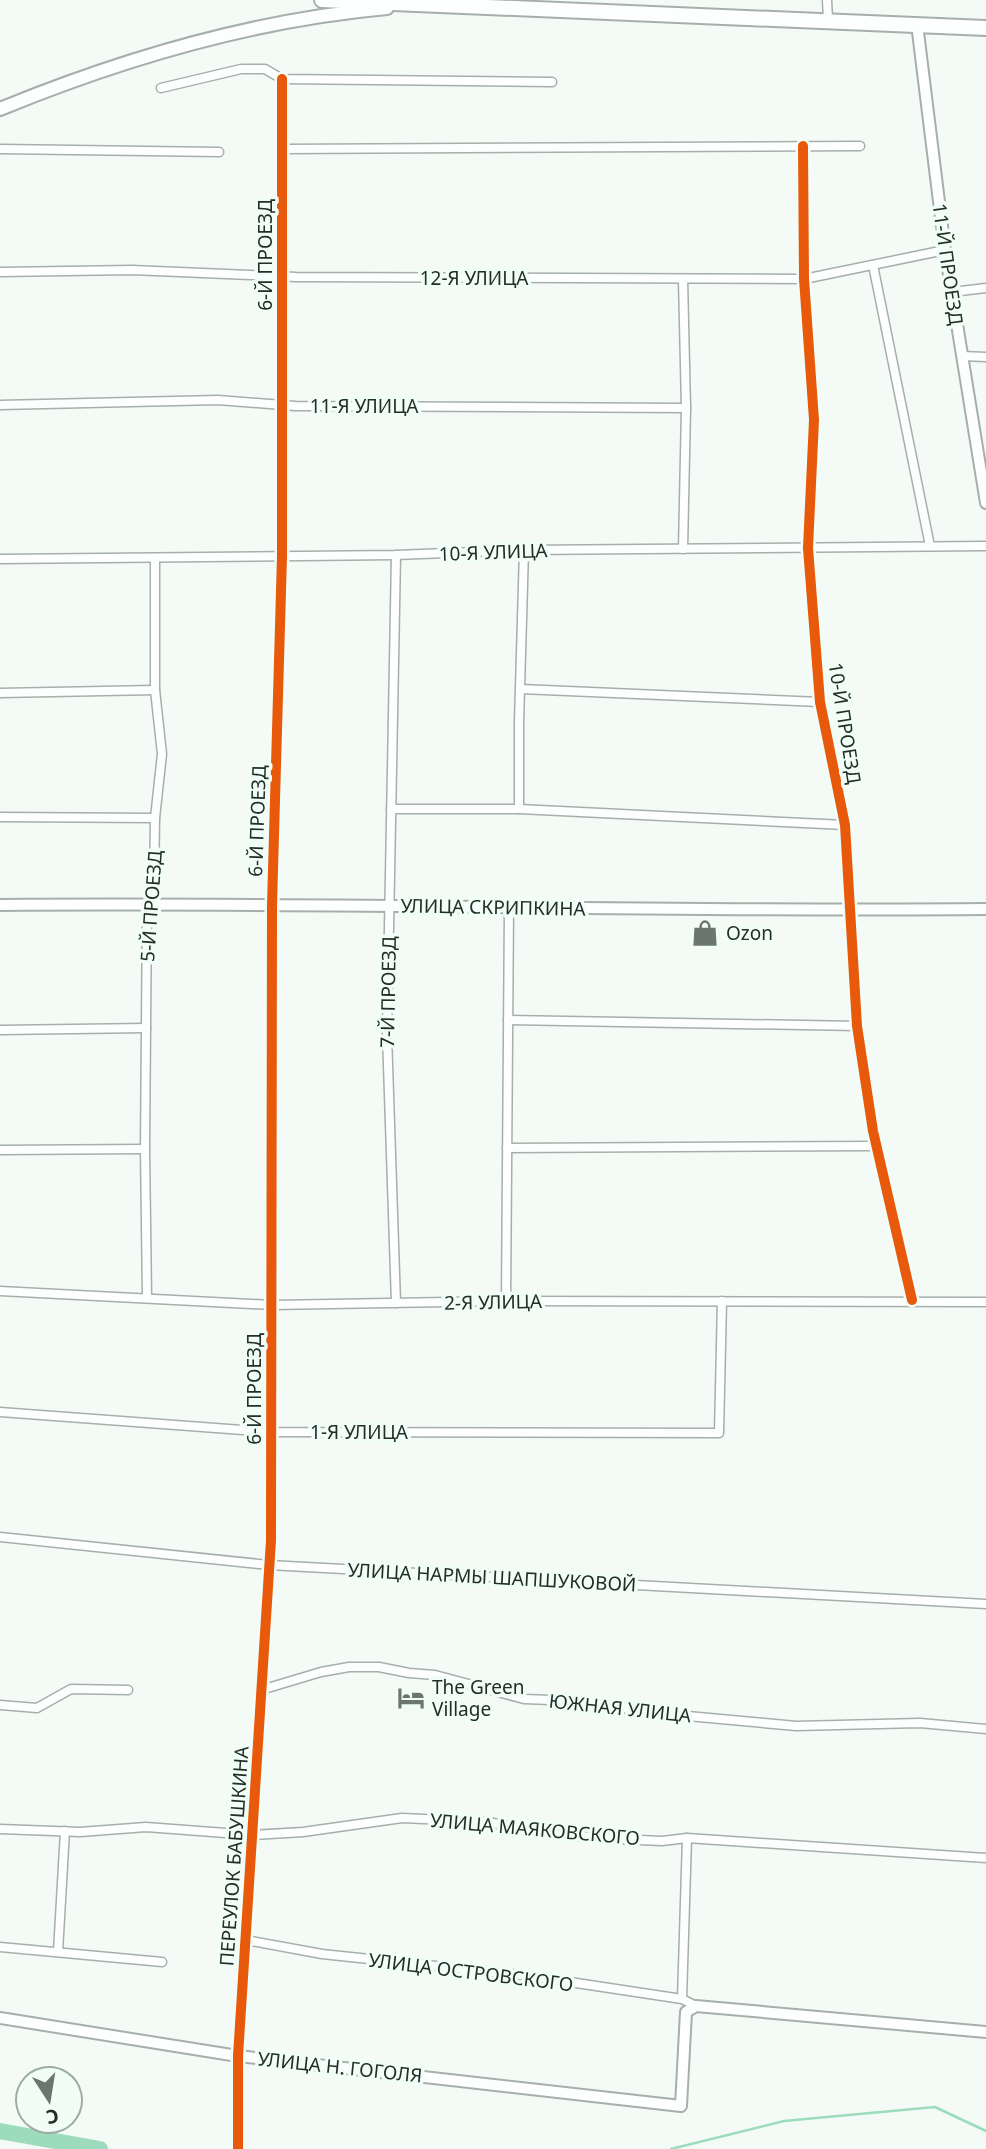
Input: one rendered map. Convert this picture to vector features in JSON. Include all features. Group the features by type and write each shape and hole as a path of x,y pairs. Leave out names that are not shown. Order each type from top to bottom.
{"highway":[{"path":"323,0 986,27"}],"main road":[{"path":"0,109 111,67 255,28 328,13 421,4"}],"street":[{"path":"827,0 828,20"},
{"name":"11-Й ПРОЕЗД","path":"917,24 945,250 983,466 986,503"},
{"path":"161,88 241,69 265,69 282,79 552,82"},
{"name":"6-Й ПРОЕЗД","path":"269,1565 272,905 282,556 282,79"},
{"name":"10-Й ПРОЕЗД","path":"803,146 804,279 814,420 808,548 820,702 845,825 857,1026 877,1146 912,1300"},
{"path":"283,149 860,146"},
{"path":"0,149 219,152"},
{"name":"12-Я УЛИЦА","path":"0,272 132,270 282,276 804,279 945,250"},
{"path":"873,265 930,546"},
{"path":"683,279 686,408 683,549"},
{"path":"952,292 986,288"},
{"path":"962,356 986,357"},
{"name":"11-Я УЛИЦА","path":"0,405 218,400 282,405 686,408"},
{"name":"10-Я УЛИЦА","path":"0,559 986,545"},
{"path":"519,809 524,550"},
{"name":"7-Й ПРОЕЗД","path":"396,555 387,1035 396,1303"},
{"name":"5-Й ПРОЕЗД","path":"147,1297 147,904 154,888 155,818 162,754 155,690 155,558"},
{"path":"522,689 820,702"},
{"path":"0,693 155,690"},
{"path":"391,809 519,809 845,825"},
{"path":"0,817 155,818"},
{"name":"УЛИЦА СКРИПКИНА","path":"0,905 986,909"},
{"path":"506,1301 509,907"},
{"path":"508,1020 857,1026"},
{"path":"0,1030 146,1028"},
{"path":"507,1148 877,1146"},
{"path":"0,1150 145,1149"},
{"name":"2-Я УЛИЦА","path":"0,1291 272,1305 506,1301 986,1301"},
{"name":"1-Я УЛИЦА","path":"0,1412 271,1432 719,1433 722,1301"},
{"name":"УЛИЦА НАРМЫ ШАПШУКОВОЙ","path":"0,1537 269,1565 986,1604"},
{"name":"ПЕРЕУЛОК БАБУШКИНА","path":"239,2149 238,2056 269,1565"},
{"name":"ЮЖНАЯ УЛИЦА","path":"261,1690 321,1672 349,1667 379,1667 435,1675 524,1699 578,1701 796,1727 920,1723 986,1729"},
{"path":"0,1705 37,1708 71,1689 128,1690"},
{"name":"УЛИЦА МАЯКОВСКОГО","path":"0,1829 65,1831 146,1827 252,1835 303,1832 402,1818 488,1822 542,1833 617,1839 662,1841 687,1838 986,1858"},
{"path":"58,1952 65,1831"},
{"path":"682,1999 687,1838"},
{"name":"УЛИЦА ОСТРОВСКОГО","path":"246,1940 322,1954 530,1976 682,1999 696,2006 986,2032"},
{"path":"0,1947 162,1962"},
{"name":"УЛИЦА Н. ГОГОЛЯ","path":"0,2018 238,2056 681,2106 686,2012 696,2006"}],"waterway":[{"path":"671,2149 784,2121 935,2107 986,2131"},
{"path":"0,2131 100,2149"}],"cycle path":[{"path":"238,2149 238,2056 271,1540 272,905 282,556 282,79"},
{"path":"803,146 804,279 814,420 808,548 820,702 845,825 857,1026 873,1131 912,1300"}],"place":[{"name":"Ozon","path":"705,933"},
{"name":"The Green Village","path":"411,1698"}]}
